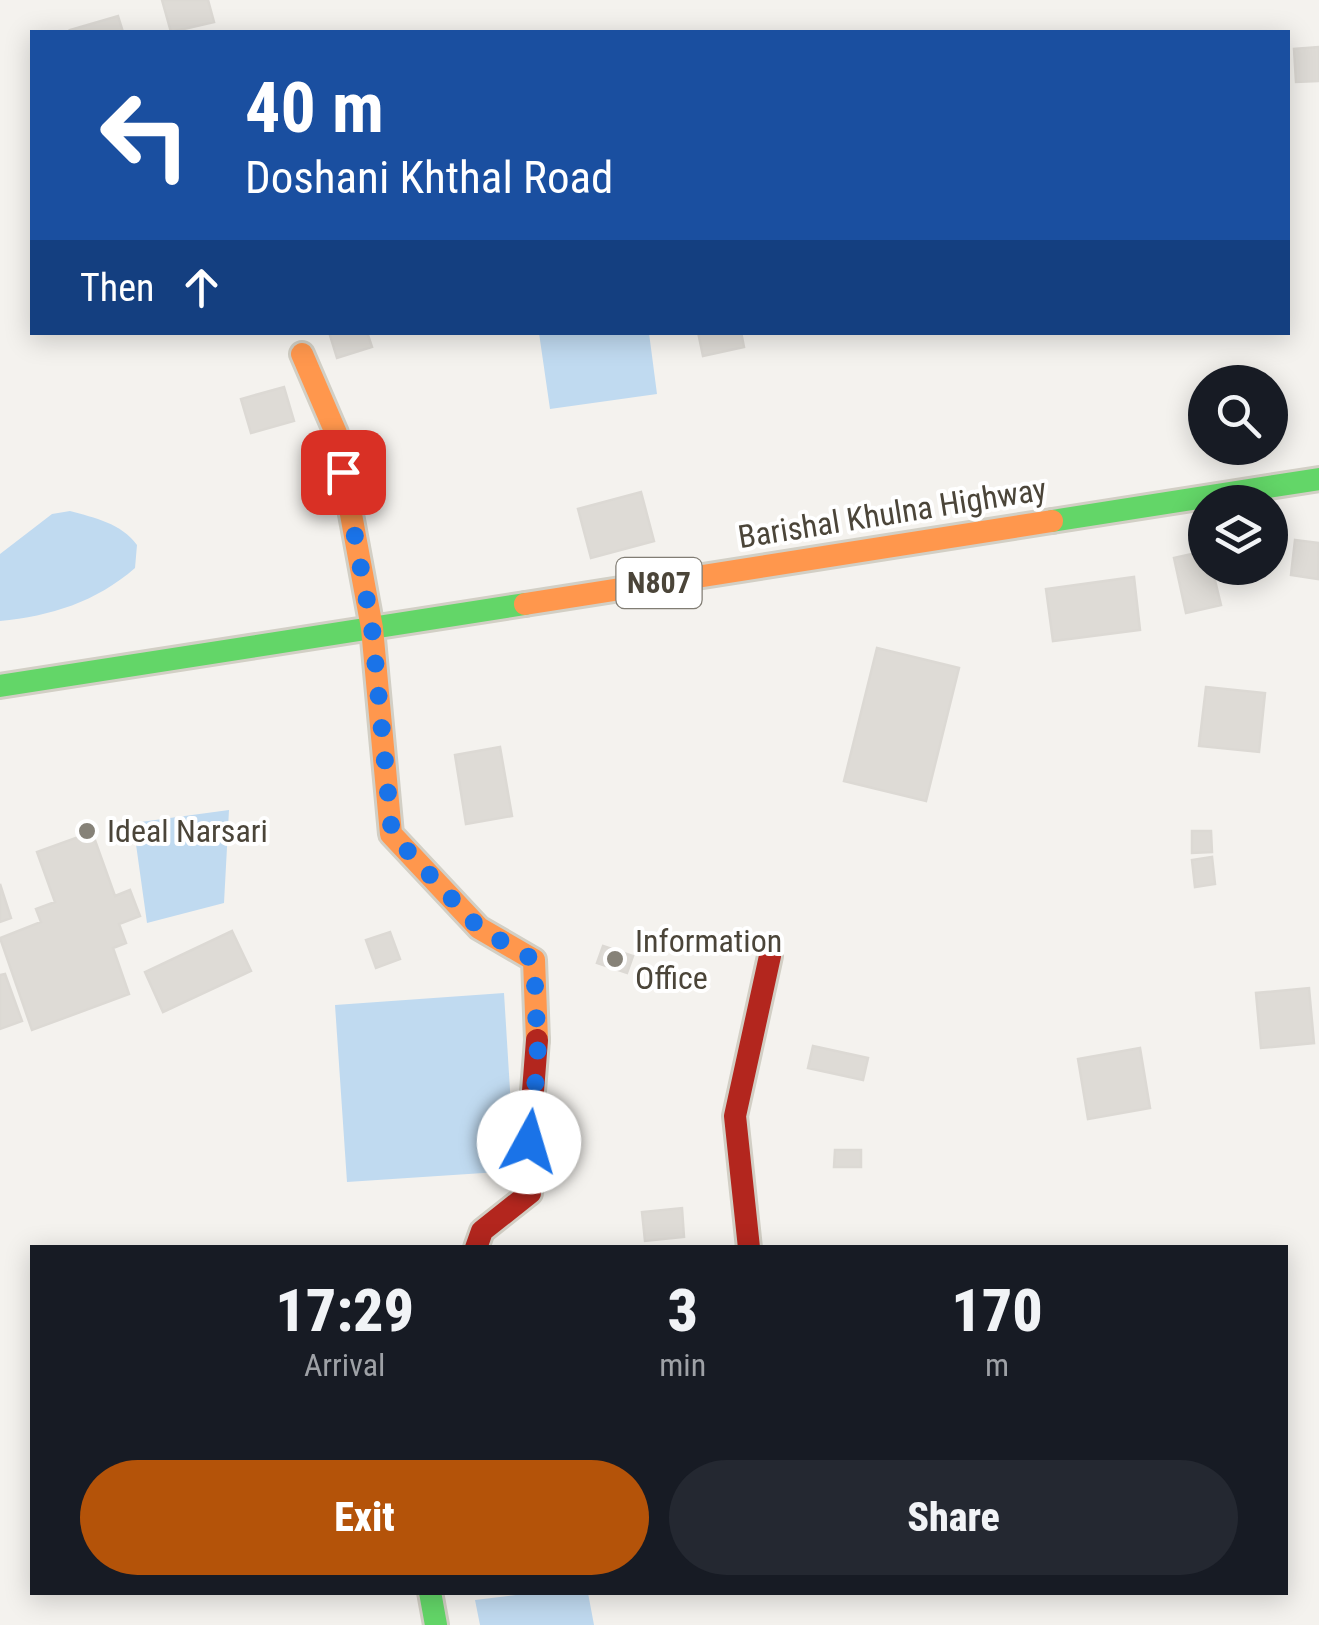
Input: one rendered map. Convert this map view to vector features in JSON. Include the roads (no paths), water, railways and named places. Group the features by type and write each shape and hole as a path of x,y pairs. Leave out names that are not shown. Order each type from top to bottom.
{"main road":[{"path":"302,354 336,433 372,628 392,834 479,928 534,960 538,1059 529,1142 530,1192 482,1231 477,1245"},
{"name":"Barishal Khulna Highway","path":"0,686 1319,480"},
{"path":"750,1245 735,1116 770,956"},
{"path":"431,1595 436,1625"}],"water":[{"path":"539,335 649,335 657,394 550,409"},
{"path":"70,511 107,522 131,538 137,545 135,568 105,590 72,605 0,621 0,554 52,514"},
{"path":"229,810 224,903 147,923 133,823"},
{"path":"504,993 515,1171 347,1182 335,1005"},
{"path":"515,1595 588,1595 594,1625 480,1625 475,1600"}],"place":[{"name":"Ideal Narsari","path":"87,831"},
{"name":"Information Office","path":"615,959"}]}
